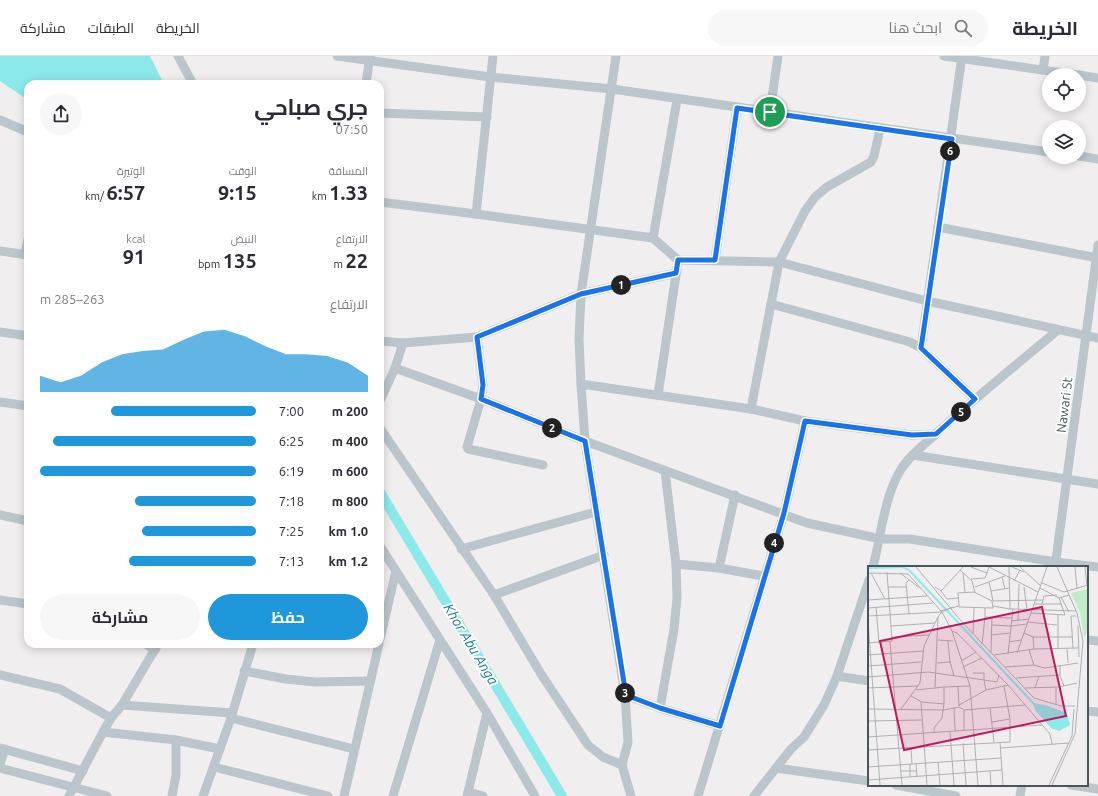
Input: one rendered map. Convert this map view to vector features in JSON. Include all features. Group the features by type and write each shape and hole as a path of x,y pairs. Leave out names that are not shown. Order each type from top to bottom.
{"street":[{"path":"178,56 191,80"},
{"path":"337,56 370,58 490,77 612,89 677,100 1042,151"},
{"path":"476,214 493,56"},
{"path":"616,56 581,294 579,339 585,441 626,695 628,742 622,764 631,796"},
{"path":"770,112 778,56"},
{"path":"944,56 962,57 1042,70"},
{"path":"1043,68 1046,56"},
{"path":"921,348 952,139 962,57"},
{"path":"367,80 370,58"},
{"path":"1086,76 1098,78"},
{"path":"653,238 677,100"},
{"path":"715,260 737,108"},
{"path":"384,113 487,117"},
{"path":"0,120 24,130"},
{"path":"751,409 779,262 797,224 815,197 826,187 868,164 873,159 880,129"},
{"path":"1086,157 1098,159"},
{"path":"384,202 653,238 678,260 779,262 927,301 1098,338"},
{"path":"938,227 1097,258"},
{"name":"Nawari St","path":"1055,565 1068,479 1098,245"},
{"path":"0,251 24,254"},
{"path":"658,395 678,260"},
{"path":"384,341 403,343 441,342 477,337 581,294 676,273"},
{"path":"771,304 905,340 921,348 975,399"},
{"path":"873,566 881,539 887,501 900,470 913,455 975,399 1058,330"},
{"path":"0,332 24,335"},
{"path":"477,337 483,385 481,399 467,447 468,450 543,465"},
{"path":"384,392 395,368 403,343"},
{"path":"395,368 481,399 585,441 784,513 807,523 881,539 910,540 1055,565 1076,566"},
{"path":"581,384 751,409 805,421 912,435 936,434"},
{"path":"0,402 24,405"},
{"path":"698,796 720,726 763,576 784,513 805,421"},
{"path":"384,434 494,595 541,674 588,745 603,757 622,764"},
{"path":"913,455 1098,484"},
{"path":"660,708 674,629 677,598 676,564 665,471"},
{"path":"719,568 735,495"},
{"path":"462,549 596,512"},
{"path":"0,515 24,520"},
{"path":"384,553 487,713 535,796"},
{"path":"494,595 604,555"},
{"path":"676,564 719,568 763,576"},
{"path":"1088,567 1098,567"},
{"path":"384,621 396,571"},
{"path":"754,796 776,768 804,737 824,705 865,608 868,587"},
{"path":"0,600 24,603"},
{"path":"393,796 440,640"},
{"path":"1088,640 1098,641"},
{"path":"69,796 103,732 122,705 156,648"},
{"path":"203,796 232,716 252,648"},
{"path":"344,796 378,648"},
{"path":"244,671 286,679 315,682 370,681"},
{"path":"0,675 60,689 112,718"},
{"path":"837,676 868,681"},
{"path":"626,695 660,708 720,726"},
{"path":"122,705 232,716 354,749"},
{"path":"1088,711 1098,712"},
{"path":"484,796 468,794 487,713"},
{"path":"103,732 176,740 220,749"},
{"path":"172,796 176,775 176,740"},
{"path":"0,764 2,748 83,771"},
{"path":"214,767 328,796"},
{"path":"0,768 107,796"},
{"path":"776,768 868,781"},
{"path":"901,786 956,796"},
{"path":"1020,796 1022,786"},
{"path":"1078,786 1098,789"}],"water":[{"path":"0,56 150,56 162,80 24,80 24,97 0,81"}],"waterway":[{"name":"Khor Abu Anga","path":"384,499 562,796"}],"route":[{"path":"737,108 770,112 952,139 921,348 975,399 936,434 912,435 805,421 784,513 763,576 742,654 720,726 660,708 626,695 585,441 481,399 483,385 477,337 581,294 676,273 678,260 715,260 737,108"}]}
